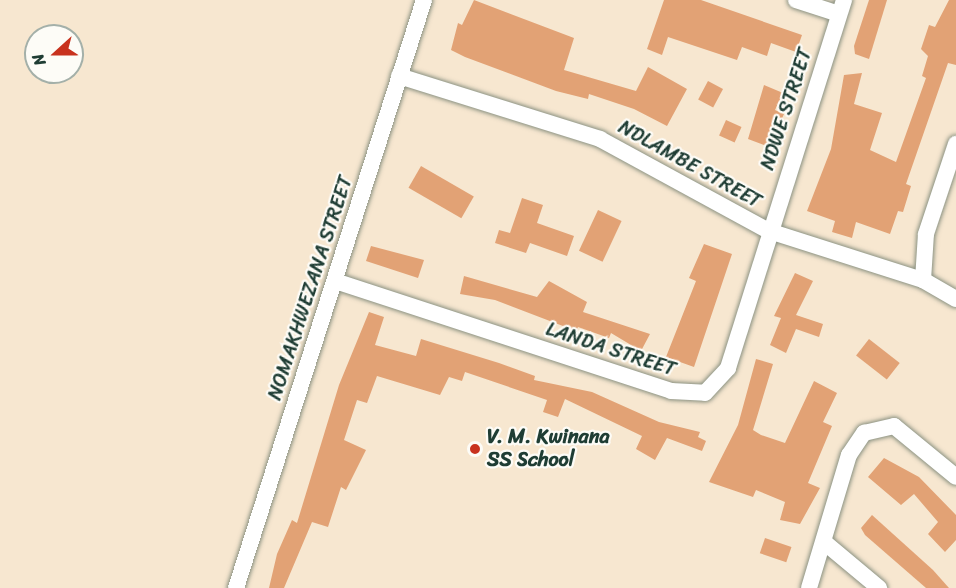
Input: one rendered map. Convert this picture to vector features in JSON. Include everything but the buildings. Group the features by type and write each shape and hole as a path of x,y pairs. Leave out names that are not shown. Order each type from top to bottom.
{"street":[{"name":"NOMAKHWEZANA STREET","path":"236,588 424,0"},
{"path":"796,0 842,7"},
{"name":"NDWE STREET","path":"769,231 842,7"},
{"name":"NDLAMBE STREET","path":"399,76 600,139 769,231 923,280 956,299"},
{"path":"923,280 926,234 956,144"},
{"name":"LANDA STREET","path":"335,281 690,396 718,385 728,368 769,231"},
{"path":"809,588 855,443 873,427 894,426 956,477"},
{"path":"824,542 879,588"}],"place":[{"name":"V. M. Kwinana SS School","path":"475,449"}]}
